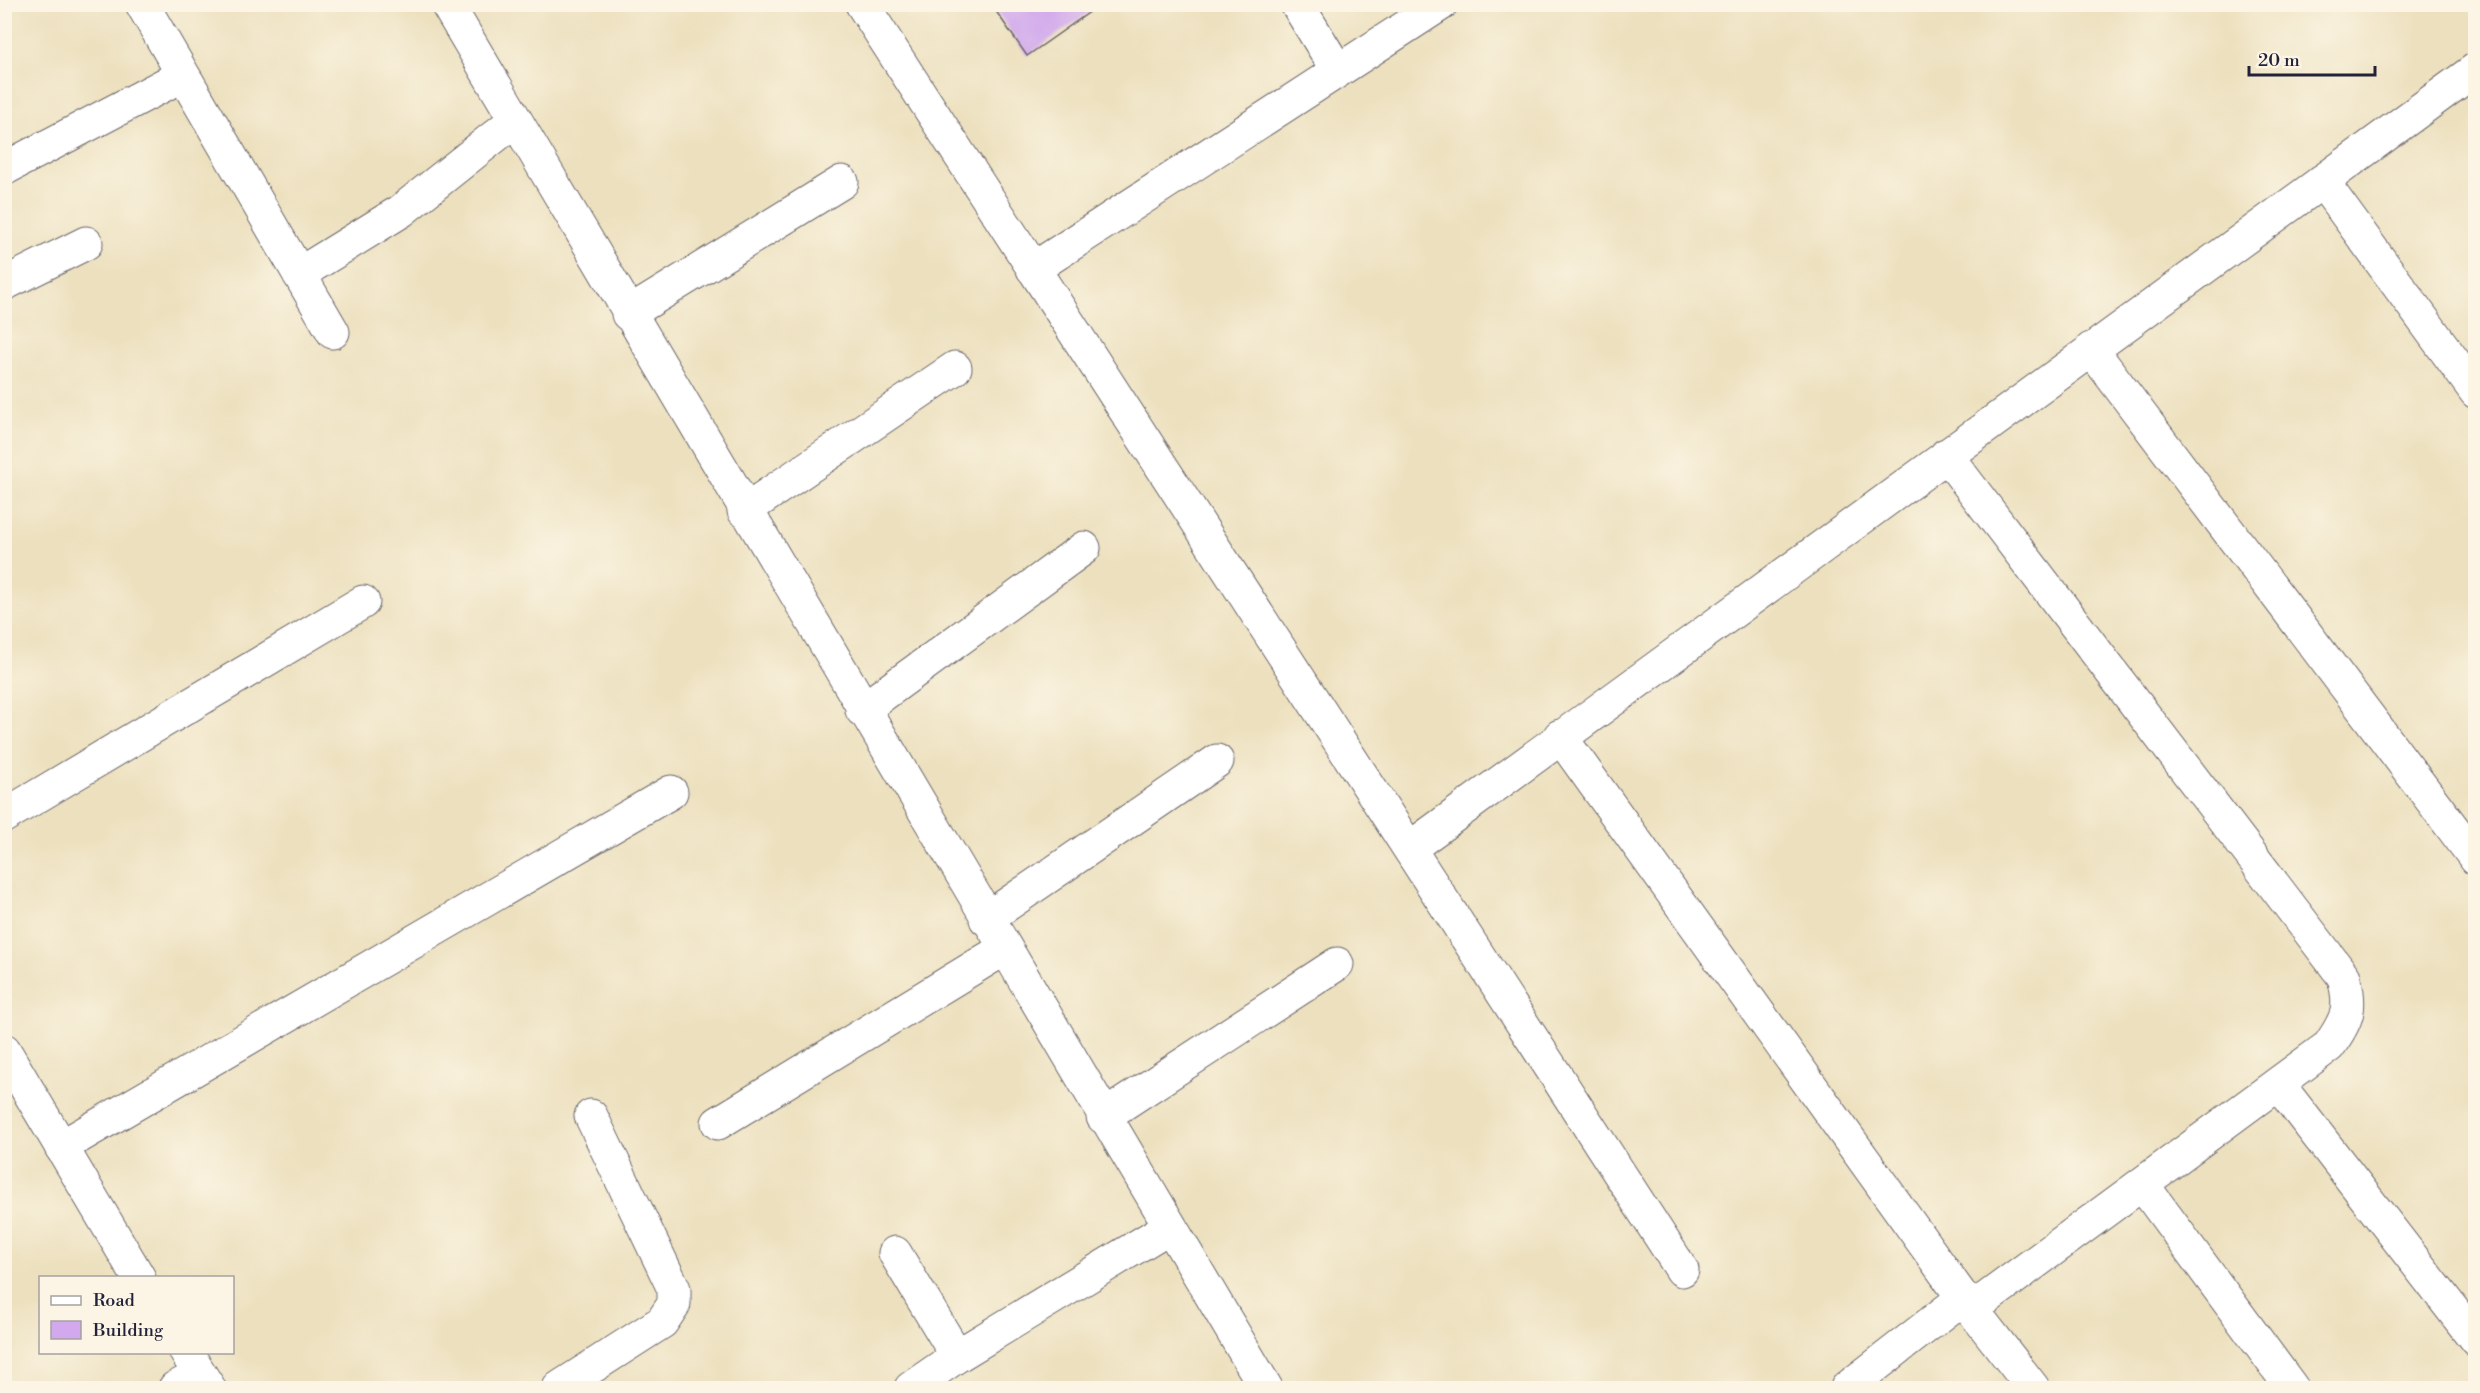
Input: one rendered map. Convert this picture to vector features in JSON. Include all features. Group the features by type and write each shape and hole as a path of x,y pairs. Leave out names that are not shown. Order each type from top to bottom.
{"street":[{"path":"141,4 333,332"},
{"path":"447,4 744,511 1266,1389"},
{"path":"862,4 1682,1270"},
{"path":"1297,4 1338,71"},
{"path":"1032,269 1441,4"},
{"path":"1410,848 1560,736 2475,69"},
{"path":"4,169 183,75"},
{"path":"299,273 401,211 514,121"},
{"path":"2322,181 2471,377"},
{"path":"628,314 842,182"},
{"path":"4,284 86,243"},
{"path":"2091,350 2475,859"},
{"path":"744,511 955,368"},
{"path":"1847,1389 1967,1303 2142,1184 2330,1046 2346,1022 2350,1001 2344,976 1946,455"},
{"path":"862,710 1084,548"},
{"path":"4,816 363,602"},
{"path":"1560,736 1967,1303 2032,1389"},
{"path":"986,919 1217,761"},
{"path":"62,1147 671,792"},
{"path":"718,1123 1004,950"},
{"path":"1103,1117 1337,964"},
{"path":"4,1050 138,1276"},
{"path":"2278,1084 2475,1340"},
{"path":"559,1389 662,1322 674,1304 674,1289 591,1116"},
{"path":"2142,1184 2292,1389"},
{"path":"911,1389 957,1356 1169,1227"},
{"path":"895,1253 957,1356"}],"building":[{"path":"991,4 1101,4 1027,56"}]}
